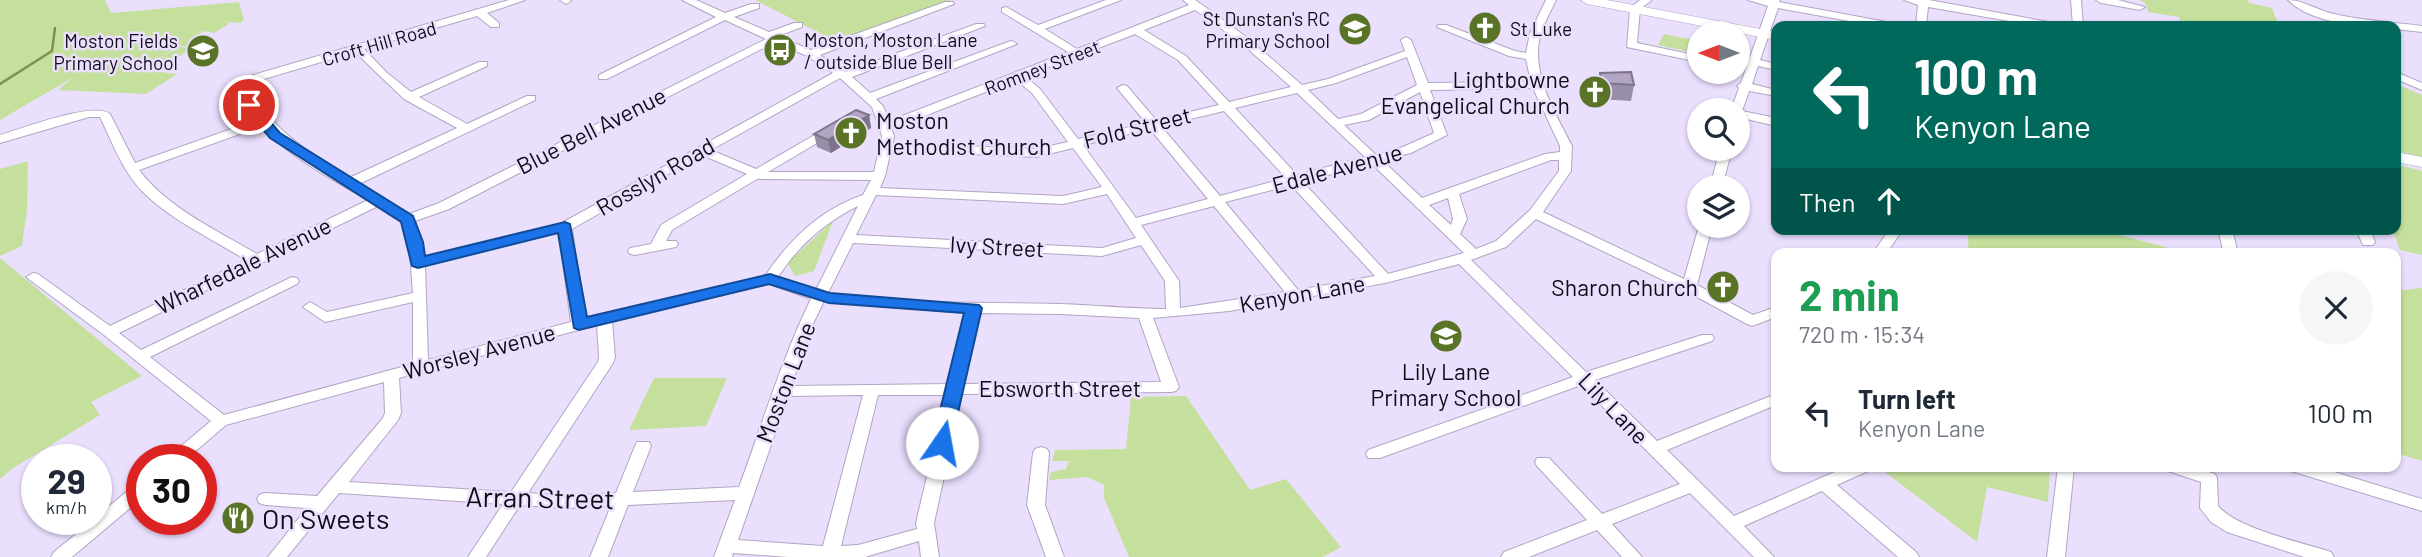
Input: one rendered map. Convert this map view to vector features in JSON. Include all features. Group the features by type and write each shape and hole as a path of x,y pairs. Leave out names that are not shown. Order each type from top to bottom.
{"main road":[{"path":"1587,0 1641,4 1771,35"},
{"path":"2401,158 2422,162"}],"street":[{"name":"Croft Hill Road","path":"262,122 237,83 520,0"},
{"name":"Moston Lane","path":"687,0 811,54 843,74 874,102 887,127 888,146 880,176 818,296 780,391 725,552"},
{"path":"1038,28 1100,2 1116,0"},
{"path":"1419,204 1549,157 1567,155 1558,125 1537,85 1531,57 1535,33 1551,0"},
{"path":"1753,0 1867,21"},
{"path":"1909,0 2028,21"},
{"path":"2101,0 2140,7"},
{"path":"2293,0 2323,13 2363,21"},
{"path":"1922,21 1924,1"},
{"path":"2073,1 2077,21"},
{"path":"1750,58 1774,2"},
{"name":"Romney Street","path":"887,127 1136,30 1192,3"},
{"name":"Lily Lane","path":"1192,3 1245,41 1300,89 1453,235 1468,257 1585,378 1765,557"},
{"path":"811,54 949,4"},
{"path":"1641,4 1631,44 1687,56"},
{"path":"603,77 724,17 755,6"},
{"path":"1006,10 1077,53"},
{"path":"480,13 495,25"},
{"name":"Blue Bell Avenue","path":"408,219 444,205 798,24"},
{"name":"Rosslyn Road","path":"418,263 565,227 700,150 843,74 980,26"},
{"path":"1442,27 1513,54 1531,57"},
{"path":"2401,27 2422,29"},
{"path":"1136,30 1182,58 1385,279"},
{"name":"Edale Avenue","path":"1133,223 1407,150 1441,135 1421,87 1406,40"},
{"path":"862,111 874,102 1012,44"},
{"path":"358,49 388,83 408,97 466,128"},
{"name":"Fold Street","path":"888,146 1036,153 1332,81 1409,53"},
{"path":"408,97 483,64"},
{"path":"1750,66 1771,67"},
{"path":"1018,76 1036,91 1075,142 1172,281 1173,313"},
{"path":"2401,77 2422,87"},
{"path":"1336,123 1365,117 1421,87 1537,85"},
{"path":"1740,98 1743,86 1771,92"},
{"path":"1123,88 1294,294"},
{"path":"350,183 531,98"},
{"path":"0,139 88,113 104,114 109,118 131,168 146,189 174,210 255,259"},
{"path":"1750,115 1771,121"},
{"path":"131,168 262,122 286,143 408,219 416,242 418,263 421,367"},
{"path":"635,251 664,244 666,228 840,124"},
{"path":"700,150 755,174 880,176"},
{"name":"Kenyon Lane","path":"818,296 974,308 1061,309 1145,315 1173,313 1385,279 1468,257 1501,244 1535,213 1558,185 1565,170 1567,155"},
{"path":"818,296 770,279 780,262 847,205 868,200 1063,200 1110,189"},
{"path":"1452,194 1461,219 1453,235"},
{"name":"Wharfedale Avenue","path":"109,332 379,200"},
{"path":"1535,213 1689,287 1752,321 1771,314"},
{"path":"565,227 579,324"},
{"path":"1689,287 1703,238"},
{"name":"Ivy Street","path":"847,239 1102,252 1145,240"},
{"path":"33,277 109,332 221,421 194,444"},
{"name":"Worsley Avenue","path":"221,421 579,324 770,279"},
{"path":"140,356 292,281"},
{"path":"310,307 319,315 337,316 418,296"},
{"path":"930,557 925,533 954,389 974,308"},
{"name":"Ebsworth Street","path":"780,391 1171,387 1145,315"},
{"path":"477,557 605,363 607,357 604,318"},
{"path":"1374,454 1585,378 1707,338"},
{"path":"277,557 390,420 393,413 391,375"},
{"path":"830,554 872,390"},
{"path":"1654,449 1771,401"},
{"path":"599,557 643,446"},
{"path":"1041,453 1036,505 1055,557"},
{"path":"1543,462 1633,557"},
{"path":"1731,524 1851,472"},
{"path":"2056,557 2065,472"},
{"path":"2209,472 2209,508 2224,523 2325,557"},
{"path":"2313,472 2422,505"},
{"path":"1825,484 1910,557"},
{"path":"1510,557 1598,520 1691,486"},
{"name":"Arran Street","path":"335,487 565,502 744,493"},
{"path":"265,499 321,503"},
{"path":"60,557 126,501"},
{"path":"725,552 858,552 925,533"}],"green space":[{"path":"0,0 105,0 111,13 239,2 244,20 240,23 221,21 230,23 214,33 204,31 189,40 199,42 191,47 179,46 140,70 179,47 192,48 155,71 177,74 146,94 58,90 72,78 0,120"},
{"path":"755,0 951,0 835,41"},
{"path":"2140,0 2248,0 2249,3 2272,8 2277,21 2180,21 2179,17 2148,12 2146,4"},
{"path":"1664,34 1687,39 1687,51 1658,45"},
{"path":"2401,86 2422,95 2422,157 2401,152"},
{"path":"28,161 27,209 22,246 0,256 0,169"},
{"path":"2401,165 2422,171 2422,255 2399,248 2394,235 2401,235"},
{"path":"833,221 814,271 795,276 787,263"},
{"path":"1967,235 2119,235 2166,248 1969,248"},
{"path":"0,258 142,376 91,402 100,415 52,444 21,444 21,463 0,479"},
{"path":"2422,288 2422,461 2401,455 2401,290"},
{"path":"654,378 727,378 706,426 629,430"},
{"path":"1186,396 1250,490 1286,479 1341,547 1323,557 1129,557 1104,498 1104,485 1087,477 1049,480 1051,472 1066,469 1069,461 1052,461 1055,450 1126,449 1131,397"},
{"path":"1885,472 2050,472 2048,502 1987,487 1977,542"}],"building":[{"path":"1631,72 1634,85 1601,83 1600,73"},
{"path":"856,110 869,115 828,140 814,134"}],"waterway":[{"path":"0,84 52,51 55,28"}],"place":[{"name":"St Luke","path":"1485,28"},
{"name":"St Dunstan's RC Primary School","path":"1355,29"},
{"name":"Moston, Moston Lane / outside Blue Bell","path":"780,50"},
{"name":"Moston Fields Primary School","path":"203,51"},
{"name":"Lightbowne Evangelical Church","path":"1595,92"},
{"name":"Moston Methodist Church","path":"851,133"},
{"name":"Sharon Church","path":"1723,287"},
{"name":"Lily Lane Primary School","path":"1446,336"},
{"name":"On Sweets","path":"238,518"}],"route":[{"path":"249,105 275,135 408,219 416,242 418,263 565,227 579,324 770,279 829,298 974,308 942,443"}]}
